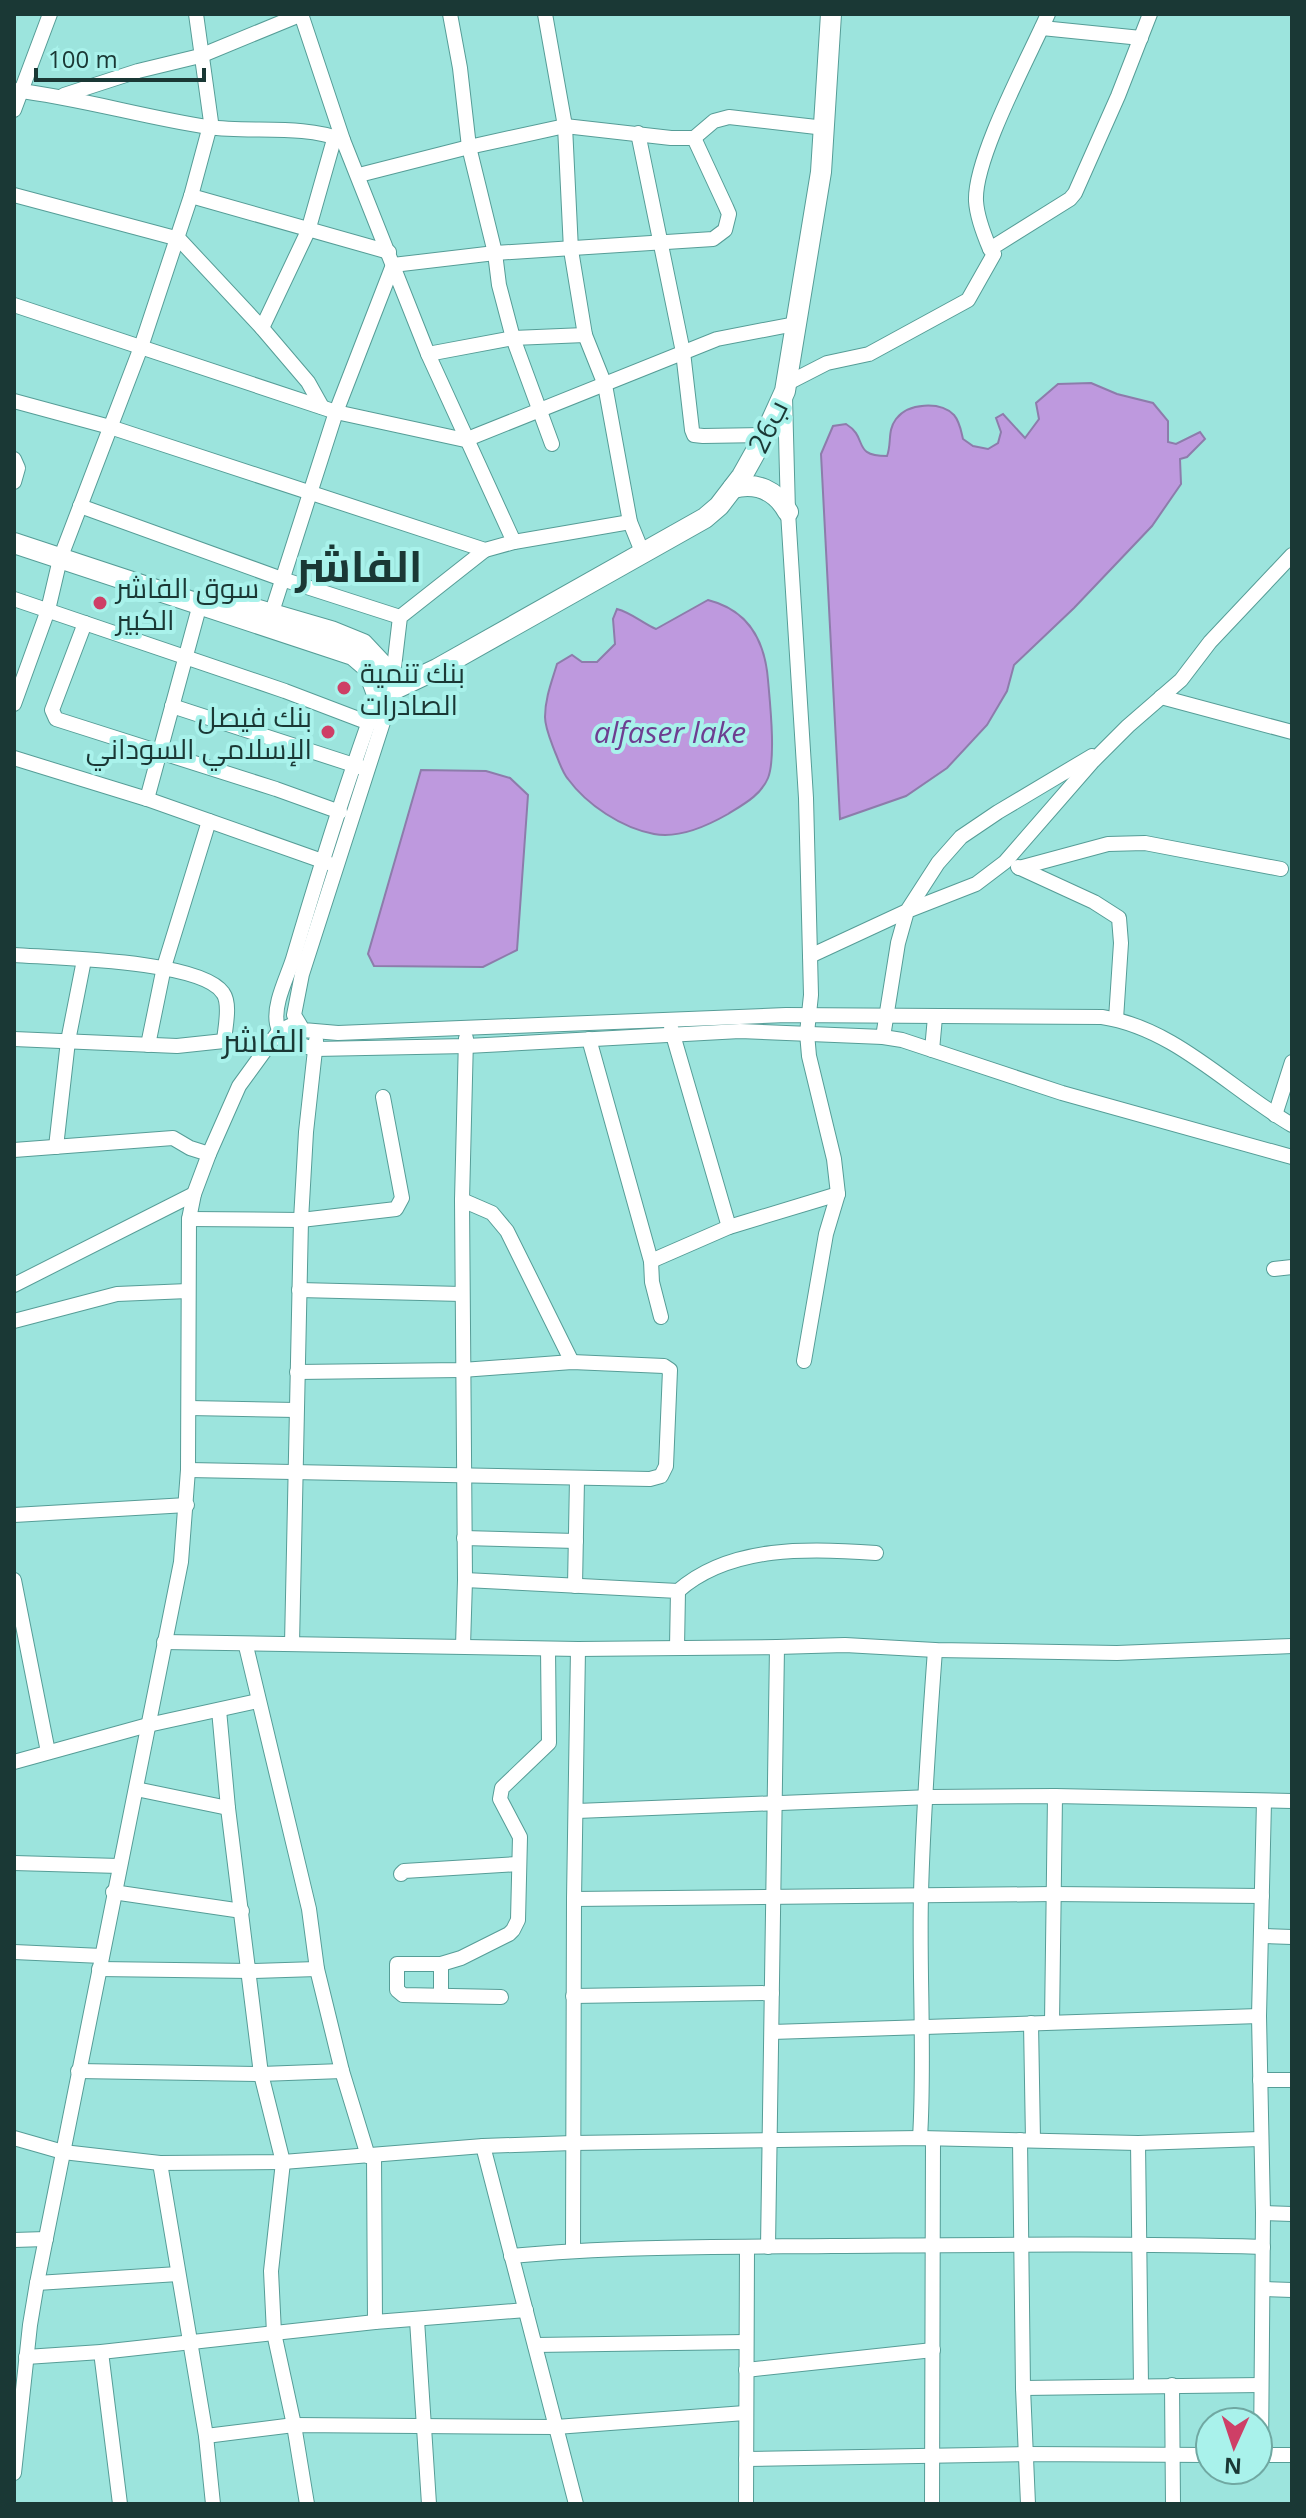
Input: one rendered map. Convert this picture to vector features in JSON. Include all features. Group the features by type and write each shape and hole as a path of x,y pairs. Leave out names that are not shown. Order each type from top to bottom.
{"highway":[{"name":"26ب","path":"384,682 437,669 713,512 733,488 765,435 785,388 821,172 831,14"},
{"path":"733,488 766,489 775,494 788,512"},
{"path":"14,529 62,552 200,604 353,655 384,682"},
{"path":"14,543 62,552 331,631 363,644 384,682"}],"street":[{"path":"14,110 17,91 50,14"},
{"path":"14,704 48,610 62,552 141,347 191,196 210,113 196,14"},
{"path":"61,96 138,71 200,56 302,14 339,138 359,175 428,354 465,440 514,542"},
{"path":"450,14 469,147 495,253 499,285 513,338 552,444"},
{"path":"545,14 565,126 571,250 585,335 605,385 630,522 643,554"},
{"path":"990,249 1063,204 1075,193 1150,14"},
{"path":"804,1361 826,1234 838,1194 834,1159 809,1056 807,1033 810,956 806,798 788,512 785,388 827,363 869,354 968,300 994,254 983,233 976,200 982,171 998,123 1045,21 1141,38"},
{"path":"17,91 61,96 209,127 304,132 339,138"},
{"path":"359,175 565,126 671,138 694,138 714,121 729,117 825,128"},
{"path":"638,133 683,352 694,435 765,435"},
{"path":"262,328 308,231 339,138"},
{"path":"191,196 391,258 571,250 713,239 725,230 728,222 726,207 694,138"},
{"path":"14,195 179,239 262,328 329,409"},
{"path":"271,615 309,492 329,409 391,258"},
{"path":"14,305 329,409 465,440 727,336 795,324"},
{"path":"428,354 513,338 585,335"},
{"path":"14,401 110,427 485,550"},
{"path":"14,459 18,468 14,482"},
{"path":"80,506 282,579 400,617"},
{"path":"275,1036 277,1009 360,768 400,617 485,550 630,522"},
{"path":"1012,865 1112,742 1181,680 1210,642 1292,555"},
{"path":"14,599 369,723"},
{"path":"147,799 200,604"},
{"path":"85,623 52,710 56,719 340,812"},
{"path":"384,682 369,723 360,768 340,812 302,974 294,1009 296,1023 303,1030 399,1031 669,1019 883,1037 1062,1093 1292,1157"},
{"path":"1161,697 1292,732"},
{"path":"172,706 360,768"},
{"path":"883,1037 898,943 907,911 938,863 961,837 1112,742"},
{"path":"14,758 147,799 329,864"},
{"path":"148,1045 164,967 209,821"},
{"path":"810,956 907,911 976,884 1012,865 1108,844 1145,843 1281,869"},
{"path":"1012,865 1094,902 1119,918 1121,943 1116,1019"},
{"path":"14,955 164,967 206,981 223,991 227,1001 224,1041"},
{"path":"56,1147 68,1041 84,960"},
{"path":"14,1039 177,1046 275,1036 315,1049 467,1046 673,1035 809,1015 1116,1019 1146,1030 1192,1056 1292,1125"},
{"path":"932,1050 935,1017"},
{"path":"669,1019 729,1227"},
{"path":"14,2473 37,2283 181,1562 188,1470 189,1219 194,1194 209,1154 239,1086 275,1036 296,1023"},
{"path":"559,1024 561,1040"},
{"path":"463,1646 462,1200 466,1028"},
{"path":"399,1031 399,1047"},
{"path":"292,1644 301,1220 306,1132 318,1032"},
{"path":"589,1039 651,1261 652,1282 661,1317"},
{"path":"1275,1115 1292,1062"},
{"path":"189,1219 301,1220 396,1209 402,1198 383,1097"},
{"path":"14,1150 173,1138 209,1154"},
{"path":"14,1285 194,1194"},
{"path":"651,1261 729,1227 838,1194"},
{"path":"462,1200 492,1213 507,1231 572,1362"},
{"path":"1274,1269 1292,1267"},
{"path":"299,1290 462,1294"},
{"path":"14,1321 117,1294 188,1291"},
{"path":"188,1470 650,1479 661,1476 666,1466 670,1370 664,1366 572,1362 462,1370 297,1372"},
{"path":"189,1408 296,1410"},
{"path":"575,1586 577,1479"},
{"path":"14,1515 187,1505"},
{"path":"464,1538 576,1541"},
{"path":"465,1580 678,1591 713,1566 743,1558 843,1551 876,1553"},
{"path":"14,1580 21,1651 48,1752"},
{"path":"677,1647 678,1591"},
{"path":"164,1642 246,1646 292,1644 548,1649 845,1645 1117,1653 1292,1646"},
{"path":"246,1646 309,1909 317,1969 342,2071 371,2156 375,2322"},
{"path":"768,2247 777,1647"},
{"path":"501,1997 399,1993 397,1964 441,1964 461,1958 509,1934 518,1920 520,1837 500,1794 502,1788 549,1743 548,1649"},
{"path":"573,2250 578,1649"},
{"path":"932,2504 933,2350 921,2027 921,1896 924,1798 935,1650"},
{"path":"14,1762 148,1725 258,1701"},
{"path":"219,1710 261,2074 283,2162 271,2271 274,2333 307,2504"},
{"path":"136,1789 228,1808"},
{"path":"577,1811 774,1802 1055,1796 1292,1801"},
{"path":"1052,2022 1055,1796"},
{"path":"1260,2406 1263,2213 1259,2016 1264,1801"},
{"path":"14,1863 119,1866"},
{"path":"401,1874 404,1871 518,1864"},
{"path":"113,1892 242,1911"},
{"path":"574,1899 1053,1894 1262,1896"},
{"path":"1261,1936 1292,1937"},
{"path":"14,1952 100,1962 250,1971 317,1969"},
{"path":"441,1964 441,1995"},
{"path":"573,1996 772,1993"},
{"path":"772,2032 1259,2016"},
{"path":"1028,2504 1022,2245 1031,2023"},
{"path":"78,2071 261,2074 342,2071"},
{"path":"1260,2080 1292,2080"},
{"path":"14,2138 63,2152 160,2163 283,2162 483,2146 573,2143 927,2138 1138,2143 1260,2139"},
{"path":"1138,2143 1141,2385"},
{"path":"483,2146 576,2504"},
{"path":"160,2163 206,2436 213,2504"},
{"path":"1263,2213 1292,2214"},
{"path":"14,2240 46,2239"},
{"path":"511,2256 573,2250 747,2247 1140,2244 1263,2247"},
{"path":"746,2504 747,2247"},
{"path":"37,2283 178,2274"},
{"path":"1263,2289 1292,2290"},
{"path":"26,2357 526,2310"},
{"path":"417,2320 429,2504"},
{"path":"14,2326 30,2325"},
{"path":"535,2345 746,2342"},
{"path":"746,2370 933,2350"},
{"path":"101,2352 120,2504"},
{"path":"1172,2385 1173,2504"},
{"path":"1023,2388 1261,2385"},
{"path":"206,2436 294,2425 556,2427 745,2413"},
{"path":"746,2459 1026,2454 1194,2455"}],"water":[{"path":"1091,383 1117,394 1153,403 1168,421 1168,442 1176,444 1200,432 1205,439 1187,457 1180,459 1181,484 1152,526 1074,608 1014,665 1007,691 987,725 947,768 906,796 840,819 821,454 833,426 846,424 853,429 864,450 887,456 892,428 901,414 916,407 941,407 954,415 963,439 973,446 988,449 998,443 1001,432 996,418 1003,414 1025,438 1039,419 1036,403 1058,384"},
{"name":"alfaser lake","path":"708,600 734,611 744,619 763,652 772,730 768,778 751,799 702,827 673,835 642,831 618,821 595,806 576,789 562,770 546,726 549,690 557,664 572,655 582,662 597,662 615,644 613,619 617,609 656,629"},
{"path":"421,770 486,771 510,778 528,795 517,950 483,967 374,966 368,954"}],"place":[{"name":"سوق الفاشر الكبير","path":"100,603"},
{"name":"بنك تنمية الصادرات","path":"344,688"},
{"name":"بنك فيصل الإسلامي السوداني","path":"328,732"}],"district":[{"name":"الفاشر","path":"359,565"},
{"name":"الفاشر","path":"264,1039"}]}
